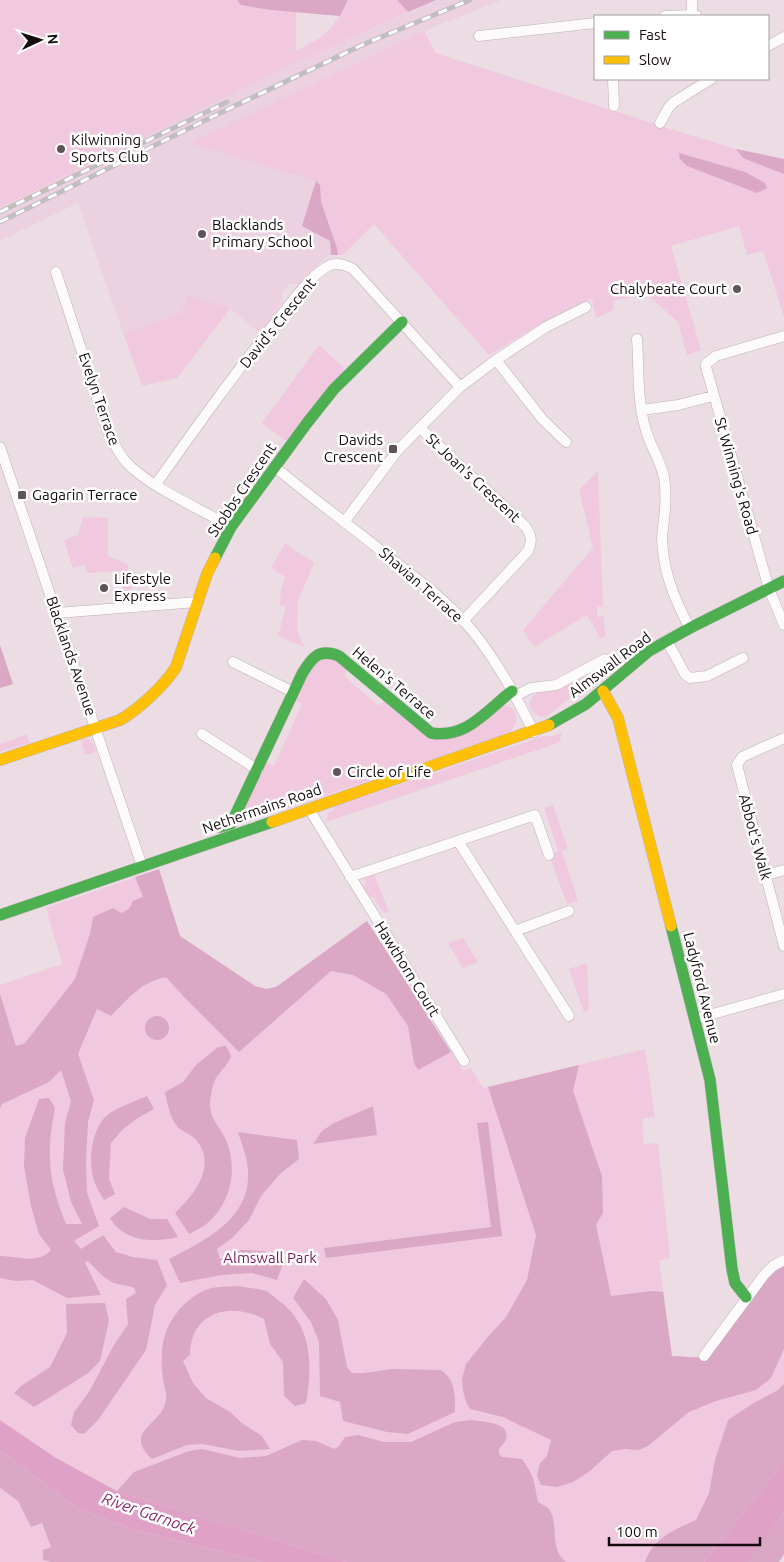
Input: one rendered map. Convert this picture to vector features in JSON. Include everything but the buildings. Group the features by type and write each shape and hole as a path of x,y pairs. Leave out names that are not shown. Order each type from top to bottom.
{"street":[{"path":"692,0 694,15"},
{"path":"479,36 594,23"},
{"path":"769,45 784,37"},
{"path":"613,80 614,106"},
{"path":"660,123 674,102 709,80"},
{"name":"David's Crescent","path":"156,484 256,348 297,296 324,268 330,265 340,264 353,269 460,387"},
{"name":"Evelyn Terrace","path":"56,272 108,432 120,455 126,462 156,484 232,527"},
{"path":"345,522 398,450 460,387 496,360 546,327 586,308"},
{"name":"Stobbs Crescent","path":"0,760 120,720 130,714 170,676 179,659 207,574 232,527 334,389 402,322"},
{"name":"St Winning's Road","path":"784,336 716,356 706,364 713,396 769,589 784,625"},
{"path":"637,339 645,427 664,476 666,501 662,536 666,570 670,588 677,605 690,628"},
{"path":"496,360 542,420 566,442"},
{"path":"642,410 678,405 713,396"},
{"name":"St Joan's Crescent","path":"420,428 525,526 531,541 528,551 463,621"},
{"name":"Blacklands Avenue","path":"0,447 2,462 57,613 142,866"},
{"name":"Shavian Terrace","path":"275,467 435,594 463,621 497,665 534,732"},
{"name":"Almswall Road","path":"534,732 568,716 603,692 649,651 690,628 784,581"},
{"path":"57,613 197,602"},
{"path":"667,641 685,674 690,678 707,676 743,658"},
{"name":"Helen's Terrace","path":"220,827 231,824 309,660 323,652 334,654 431,733 442,736 480,720 494,705 514,694"},
{"path":"514,694 531,688 556,684 605,659"},
{"path":"233,662 293,692"},
{"name":"Ladyford Avenue","path":"603,692 618,718 710,1080 733,1276 735,1283 746,1297"},
{"name":"Nethermains Road","path":"0,915 534,732"},
{"path":"202,734 258,770"},
{"name":"Abbot's Walk","path":"784,738 742,758 738,761 737,769 784,946"},
{"name":"Hawthorn Court","path":"309,809 464,1061"},
{"path":"350,877 535,815 549,855"},
{"path":"458,841 569,1016"},
{"path":"766,875 784,870"},
{"path":"515,931 569,911"},
{"path":"695,1019 784,994"},
{"path":"704,1356 746,1297 773,1266 784,1260"}],"shaded area":[{"name":"Blacklands Primary School","path":"436,0 501,0 424,31 190,143 316,181 302,226 330,241 331,255 325,258 299,284 289,284 282,292 283,303 261,334 230,309 181,313 123,333 78,203 0,241 0,208 296,63"}],"green space":[{"name":"Kilwinning Sports Club","path":"0,0 296,0 296,51 315,41 328,31 338,19 348,0 398,0 408,12 296,63 0,208"},
{"path":"237,0 348,0 340,16 271,10 241,5"},
{"path":"397,0 436,0 408,12"},
{"path":"424,31 436,53 667,128 736,149 784,159 784,317 763,251 747,255 739,226 671,246 701,350 687,355 678,322 645,293 613,301 614,310 596,318 592,299 548,320 489,355 374,224 343,255 331,255 330,241 302,226 315,181 189,143"},
{"path":"736,149 784,159 784,174 743,158"},
{"path":"679,153 745,172 765,183 767,188 757,193 687,166 680,159"},
{"path":"316,181 320,185 321,202 338,255 331,255 330,241 302,226"},
{"path":"188,295 230,309 177,378 142,386 123,333 181,313"},
{"path":"319,345 345,369 286,441 262,423"},
{"path":"598,471 603,607 597,607 597,617 604,616 605,637 601,639 587,615 534,647 523,630 593,548 579,490"},
{"path":"83,517 108,518 108,556 127,564 132,596 123,597 120,571 88,573 84,565 73,568 64,540 78,535"},
{"path":"285,543 314,563 298,601 297,630 304,647 278,636 286,606 280,605 281,588 285,577 271,568"},
{"path":"0,645 13,684 0,688"},
{"path":"324,659 332,659 349,669 343,675 379,706 385,700 435,740 504,705 513,709 516,716 515,725 509,733 236,826 241,818 248,817 250,812 247,810 246,805 266,762 274,766 302,704 294,700 310,666"},
{"path":"602,665 603,679 593,687 569,696 570,698 547,716 540,717 530,707 531,700 541,690 554,691 583,676 588,676 592,680 597,677 596,671"},
{"path":"561,733 561,742 326,822 328,813 334,810 334,807 543,736 553,736"},
{"path":"27,734 30,743 0,752 0,744"},
{"path":"86,739 92,742 96,752 85,755 81,740"},
{"path":"553,805 568,849 562,851 578,901 567,904 549,855 558,851 544,808"},
{"name":"Almswall Park","path":"159,869 180,936 255,986 266,989 276,987 367,921 463,1071 471,1068 483,1088 645,1049 655,1117 642,1119 644,1144 658,1143 670,1258 659,1260 672,1356 708,1358 768,1276 784,1265 784,1462 704,1562 346,1562 117,1491 56,1458 0,1420 0,1109 2,1104 0,1095 0,985 62,964 46,908"},
{"path":"159,869 180,936 255,986 266,989 276,987 367,921 451,1052 418,1070 414,1063 408,1026 386,994 353,975 331,971 239,1052 166,977 150,982 130,997 111,1016 97,1009 78,1054 94,1100 88,1122 87,1193 99,1226 74,1241 81,1249 103,1235 116,1252 133,1257 157,1260 167,1285 155,1305 146,1350 98,1420 84,1434 78,1433 71,1425 74,1412 89,1392 114,1345 128,1324 126,1299 136,1293 134,1288 114,1283 107,1279 88,1261 85,1263 101,1295 67,1298 33,1280 16,1281 0,1278 0,1256 27,1259 46,1255 51,1250 39,1234 31,1206 24,1166 25,1138 39,1099 49,1098 55,1108 50,1140 50,1167 60,1209 66,1224 82,1224 71,1202 63,1169 65,1123 71,1101 61,1070 49,1082 2,1104 0,1109 0,994 16,1046 25,1043 75,979 90,934 93,917 113,908 121,913 128,910 133,901 143,897 135,877"},
{"path":"374,874 389,912 383,913 374,898 368,896 364,887 366,882 364,878"},
{"path":"463,938 478,962 463,968 448,943"},
{"path":"587,963 589,1010 584,1012 569,969"},
{"path":"152,1016 162,1016 169,1023 169,1033 162,1040 152,1040 145,1033 145,1023"},
{"path":"226,1046 231,1056 215,1080 210,1108 231,1155 230,1186 222,1206 216,1214 207,1224 189,1234 175,1213 196,1189 201,1180 205,1161 203,1151 197,1141 178,1127 174,1121 165,1092 183,1082 196,1065 218,1047"},
{"path":"579,1065 573,1091 602,1176 603,1213 596,1225 611,1296 651,1291 663,1292 672,1356 708,1358 768,1276 784,1265 784,1349 771,1378 756,1390 716,1401 689,1412 648,1446 639,1450 625,1449 612,1451 590,1471 573,1482 557,1487 541,1485 537,1476 540,1463 547,1456 551,1440 503,1417 470,1409 463,1391 462,1379 466,1364 506,1317 527,1280 536,1235 488,1087"},
{"path":"147,1096 154,1109 123,1129 111,1143 109,1179 115,1194 104,1200 95,1183 91,1165 93,1143 97,1129 109,1114"},
{"path":"373,1106 377,1135 313,1144 322,1131 334,1123"},
{"path":"488,1122 502,1236 326,1258 324,1248 491,1227 477,1123"},
{"path":"238,1132 297,1140 299,1159 280,1174 261,1196 249,1220 232,1238 217,1249 220,1259 241,1250 263,1251 284,1261 277,1280 252,1273 221,1275 180,1283 169,1259 210,1236 222,1226 233,1216 247,1189 248,1168"},
{"path":"124,1207 150,1219 167,1219 178,1237 150,1240 140,1239 123,1232 110,1218"},
{"path":"304,1279 326,1299 338,1320 347,1367 352,1373 392,1369 440,1370 449,1378 454,1388 455,1412 408,1434 387,1432 343,1421 340,1402 320,1396 319,1342 311,1322 293,1298"},
{"path":"239,1286 268,1292 289,1310 298,1321 304,1333 309,1360 306,1403 295,1406 284,1396 283,1362 270,1344 264,1319 238,1311 214,1314 204,1320 197,1329 192,1340 190,1355 183,1361 193,1383 206,1398 230,1412 243,1424 262,1436 270,1449 239,1451 202,1444 187,1445 152,1459 144,1449 141,1441 142,1434 164,1408 166,1394 162,1373 163,1344 170,1324 175,1315 190,1299 208,1289"},
{"path":"105,1303 109,1321 100,1361 87,1374 34,1407 14,1393 21,1386 50,1367 67,1333 66,1304"},
{"path":"784,1384 784,1462 704,1562 645,1562 659,1540 696,1520 709,1493 715,1460 728,1420 778,1390"},
{"path":"472,1420 489,1422 504,1429 506,1439 499,1449 499,1454 502,1457 522,1459 526,1465 533,1480 538,1502 549,1509 552,1515 557,1550 566,1562 346,1562 117,1491 134,1472 189,1451 202,1449 240,1458 266,1456 302,1440 316,1441 334,1449 339,1446 345,1437 358,1435 384,1442 411,1442 455,1422"},
{"path":"0,1450 79,1509 135,1530 262,1562 52,1562 43,1560 43,1550 51,1547 42,1523 31,1527 18,1501 0,1488"},
{"path":"0,1488 18,1501 24,1513 42,1523 51,1547 46,1549 43,1560 52,1562 0,1562"},
{"path":"784,1512 784,1554 779,1562 746,1562"}],"water":[{"name":"River Garnock","path":"0,1420 56,1458 117,1491 346,1562 262,1562 135,1530 79,1509 0,1450"},
{"path":"784,1462 784,1512 747,1562 704,1562"}],"railway":[{"path":"0,222 362,45 470,0"},
{"path":"0,212 227,102"}],"traffic: fast":[{"path":"215,558 231,527 307,423 334,389 402,322"},
{"path":"549,725 586,704 649,651 690,628 784,581"},
{"path":"220,827 231,824 302,674 309,663 321,654 326,653 339,656 431,733 444,734 466,727 512,691"},
{"path":"0,915 272,822"},
{"path":"671,926 710,1080 732,1269 735,1283 746,1297"}],"traffic: slow":[{"path":"0,760 120,720 151,696 176,667 207,574 215,558"},
{"path":"603,691 618,718 671,926"},
{"path":"272,822 549,725"}],"place":[{"name":"Kilwinning Sports Club","path":"61,149"},
{"name":"Blacklands Primary School","path":"202,234"},
{"name":"Chalybeate Court","path":"737,289"},
{"name":"Davids Crescent","path":"393,449"},
{"name":"Gagarin Terrace","path":"22,495"},
{"name":"Lifestyle Express","path":"104,588"},
{"name":"Circle of Life","path":"337,772"}]}
